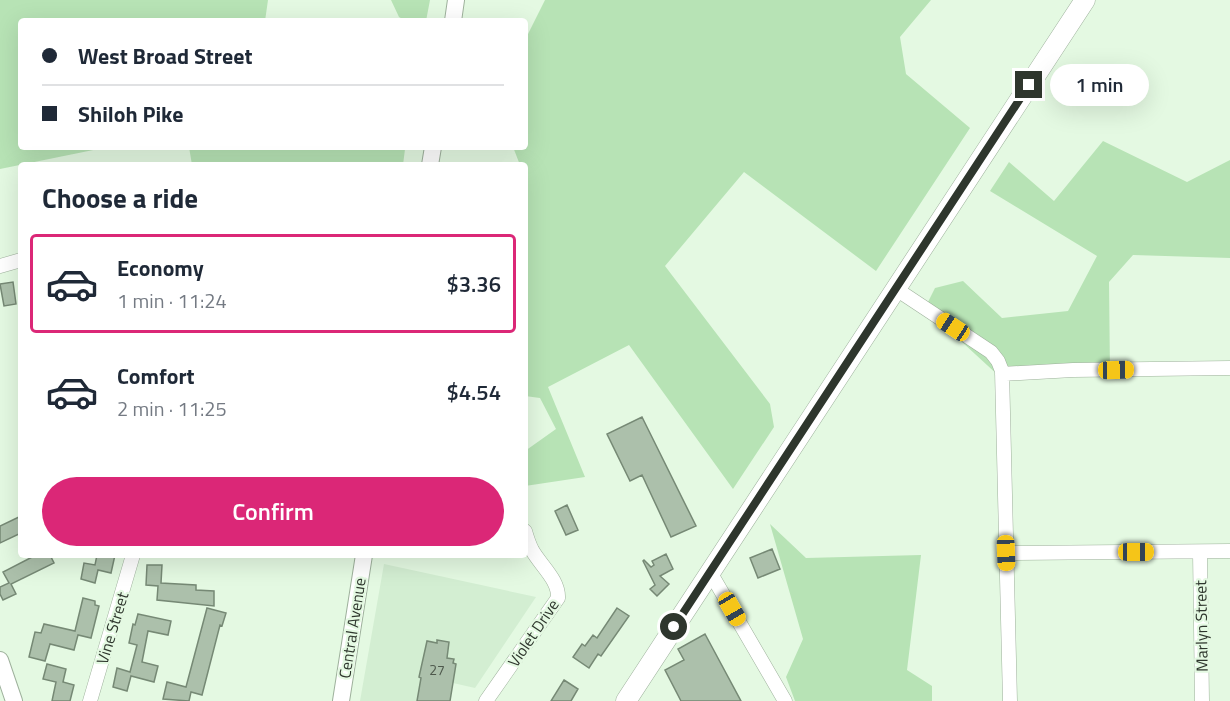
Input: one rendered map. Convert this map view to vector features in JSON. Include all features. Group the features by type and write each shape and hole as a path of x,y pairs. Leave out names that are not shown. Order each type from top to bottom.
{"highway":[{"path":"626,701 1085,0"}],"main road":[{"path":"453,18 456,0"},
{"name":"Central Avenue","path":"341,701 364,558"},
{"path":"0,660 14,701"}],"street":[{"path":"0,266 18,261"},
{"path":"896,289 991,352 998,361 1002,374 1010,701"},
{"path":"1002,374 1085,370 1230,368"},
{"name":"Violet Drive","path":"486,701 558,598 559,591 556,585 533,551 528,538"},
{"name":"Marlyn Street","path":"1200,552 1202,701"},
{"path":"1006,553 1230,552"},
{"name":"Vine Street","path":"90,701 132,558"},
{"path":"710,572 785,701"}],"shaded area":[{"path":"0,0 268,0 265,18 18,18 18,150 93,150 34,162 18,162 18,165 0,169"},
{"path":"391,0 430,0 427,18 399,17"},
{"path":"545,0 931,0 900,37 906,74 970,128 876,271 744,172 665,266 770,404 774,427 733,489 629,345 548,387 585,477 528,486 528,449 556,429 540,398 528,396 528,162 519,162 514,150 528,150 528,34"},
{"path":"1103,141 1187,182 1230,160 1230,258 1133,255 1109,282 1110,374 1000,377 925,308 935,288 963,281 1002,318 1068,311 1097,256 990,191 1009,162 1054,201"},
{"path":"190,150 405,150 403,162 192,162"},
{"path":"770,524 806,558 921,555 907,670 932,686 932,701 795,701 786,677 803,639"},
{"path":"384,564 536,597 475,688 453,683 449,701 360,701"}],"building":[{"path":"13,282 16,304 4,306 0,284"},
{"path":"642,417 696,526 671,537 642,475 630,481 607,434"},
{"path":"567,505 578,530 566,535 555,511"},
{"path":"18,517 18,534 0,543 0,526"},
{"path":"772,549 780,569 758,578 750,558"},
{"path":"666,554 673,569 660,576 669,584 657,596 650,589 655,585 643,561 651,567 654,565 652,561"},
{"path":"30,558 52,558 54,563 11,584 16,594 3,600 0,587 9,583 3,572"},
{"path":"96,558 114,558 111,573 98,570 95,583 81,579 84,563 95,565"},
{"path":"147,565 162,565 161,583 196,585 196,590 214,591 214,606 157,600 158,586 146,585"},
{"path":"83,598 95,601 95,605 99,606 91,638 78,635 74,650 50,644 45,661 29,657 35,632 41,633 44,624 75,631"},
{"path":"207,608 226,613 222,626 220,625 202,695 191,692 189,701 163,699 167,682 186,687"},
{"path":"617,608 629,616 601,656 598,654 589,668 573,657 582,644 585,646 593,635 597,638"},
{"path":"138,614 171,621 168,635 148,631 142,662 158,666 154,682 131,676 127,691 113,687 117,668 130,672 137,645 129,643 133,624 135,625"},
{"path":"705,634 741,701 681,701 665,670 684,660 678,649"},
{"path":"437,640 449,642 447,658 454,659 453,663 456,664 450,701 417,701 421,678 419,677 427,641 437,643"},
{"path":"47,664 66,669 63,682 74,685 70,701 52,701 56,682 43,679"},
{"path":"564,680 578,689 571,701 551,701"}],"route":[{"path":"674,627 1029,85"}]}
